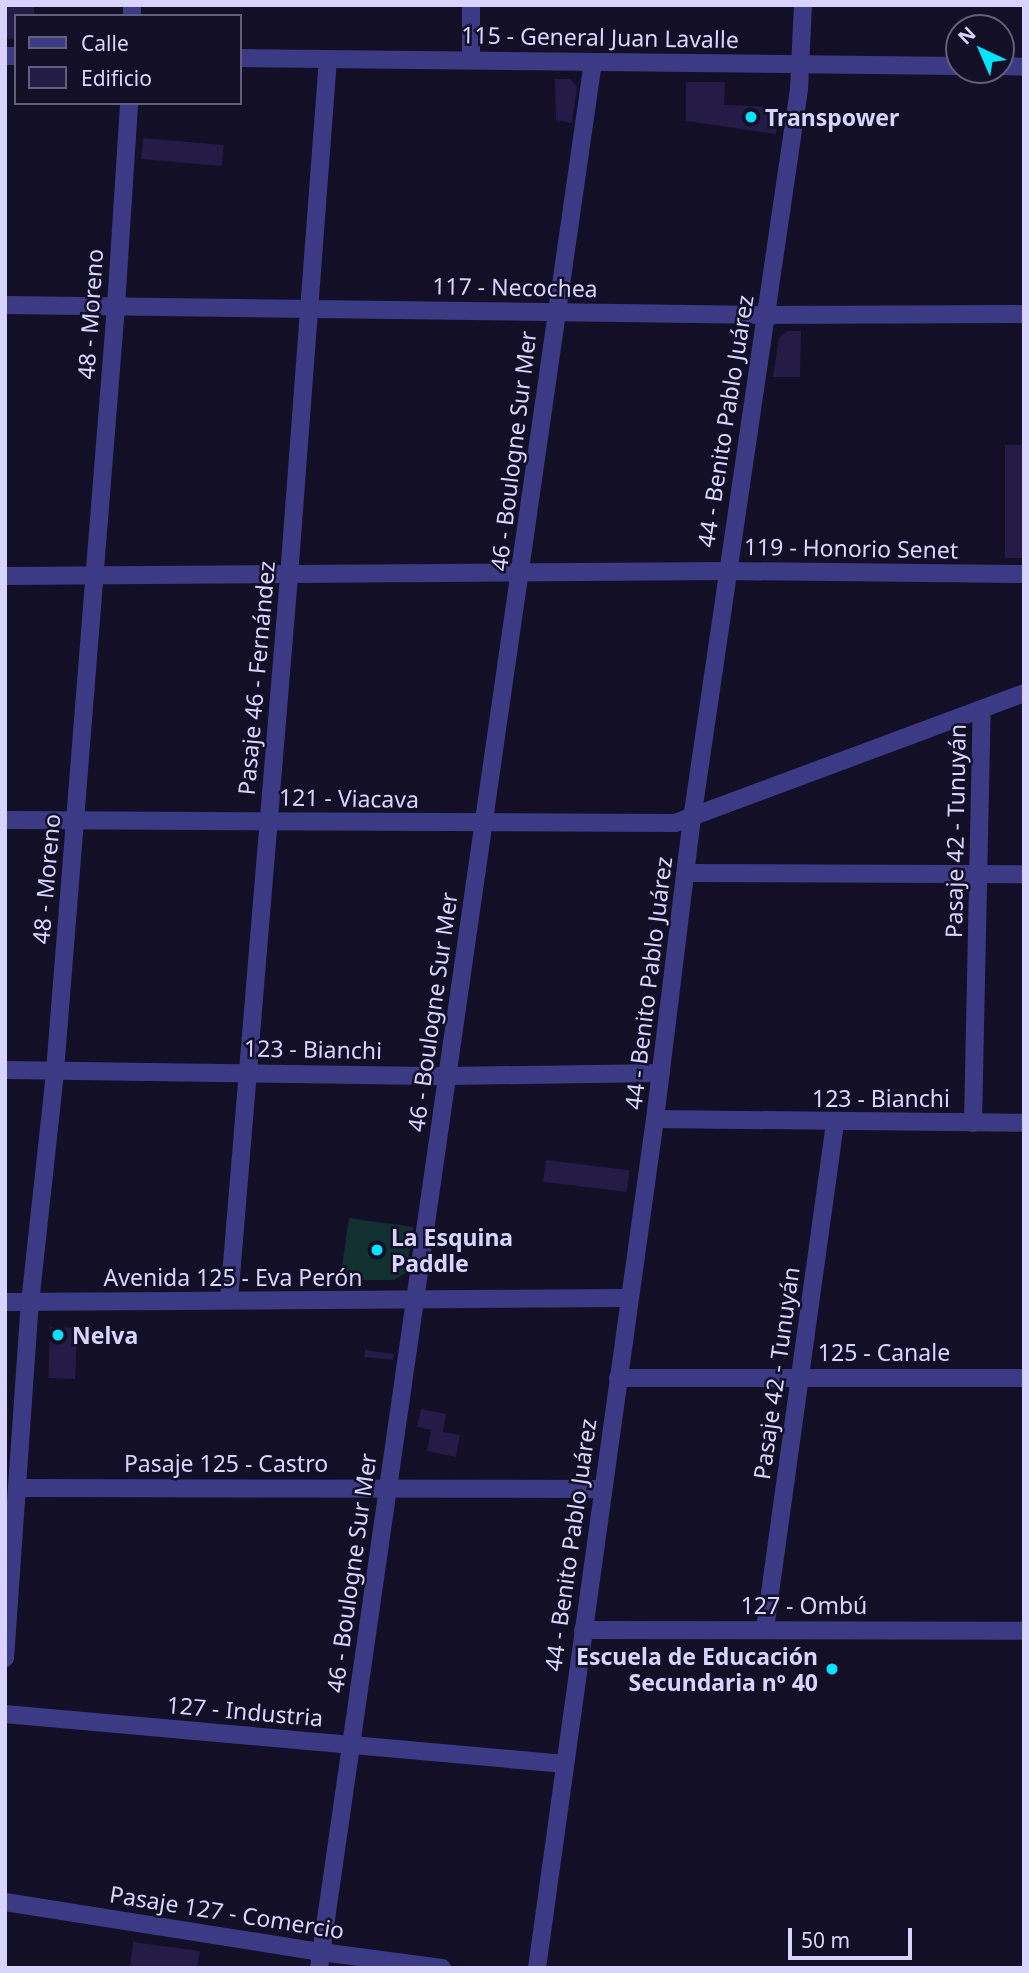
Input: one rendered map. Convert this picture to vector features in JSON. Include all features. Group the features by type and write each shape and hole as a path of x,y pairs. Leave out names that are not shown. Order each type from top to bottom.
{"street":[{"path":"471,5 471,59"},
{"name":"44 - Benito Pablo Juárez","path":"537,1968 628,1298 655,1119 688,873 692,819 802,65 803,5"},
{"name":"115 - General Juan Lavalle","path":"242,58 945,66"},
{"name":"Pasaje 46 - Fernández","path":"229,1300 289,576 328,59"},
{"name":"46 - Boulogne Sur Mer","path":"320,1960 522,573 556,312 593,63"},
{"name":"48 - Moreno","path":"5,1658 30,1303 55,1071 95,576 116,306 128,105"},
{"name":"117 - Necochea","path":"5,305 766,315 1024,314"},
{"name":"119 - Honorio Senet","path":"5,576 727,571 1024,574"},
{"name":"121 - Viacava","path":"5,820 675,823 692,819 1024,693"},
{"name":"Pasaje 42 - Tunuyán","path":"973,1123 982,709"},
{"path":"688,873 1024,874"},
{"name":"123 - Bianchi","path":"5,1070 447,1076 661,1073"},
{"name":"123 - Bianchi","path":"655,1119 1024,1123"},
{"name":"Pasaje 42 - Tunuyán","path":"765,1629 835,1123"},
{"name":"Avenida 125 - Eva Perón","path":"5,1302 415,1302 628,1298"},
{"name":"125 - Canale","path":"618,1378 1024,1378"},
{"name":"Pasaje 125 - Castro","path":"19,1488 602,1489"},
{"name":"127 - Ombú","path":"583,1630 1024,1631"},
{"name":"127 - Industria","path":"5,1714 565,1765"},
{"name":"Pasaje 127 - Comercio","path":"5,1902 320,1960 442,1968"}],"green space":[{"name":"La Esquina Paddle","path":"349,1218 413,1227 406,1273 394,1280 340,1280"}],"building":[{"path":"7,5 34,5 34,14 14,14 14,39 7,39"},
{"path":"555,79 570,79 577,87 572,123 556,120"},
{"path":"686,82 725,82 724,105 780,107 776,134 686,121"},
{"path":"143,138 224,145 222,166 141,159"},
{"path":"788,331 801,331 800,377 773,377 779,338"},
{"path":"1005,445 1024,445 1024,558 1005,558"},
{"path":"546,1160 629,1170 627,1192 543,1182"},
{"path":"50,1327 77,1328 75,1379 48,1378"},
{"path":"365,1350 394,1354 393,1360 364,1357"},
{"path":"421,1409 446,1414 443,1432 460,1435 456,1457 427,1451 431,1430 417,1427"},
{"path":"133,1942 200,1951 197,1968 130,1968"}],"place":[{"name":"Transpower","path":"751,117"},
{"name":"La Esquina Paddle","path":"377,1250"},
{"name":"Nelva","path":"58,1335"},
{"name":"Escuela de Educación Secundaria nº 40","path":"832,1669"}]}
